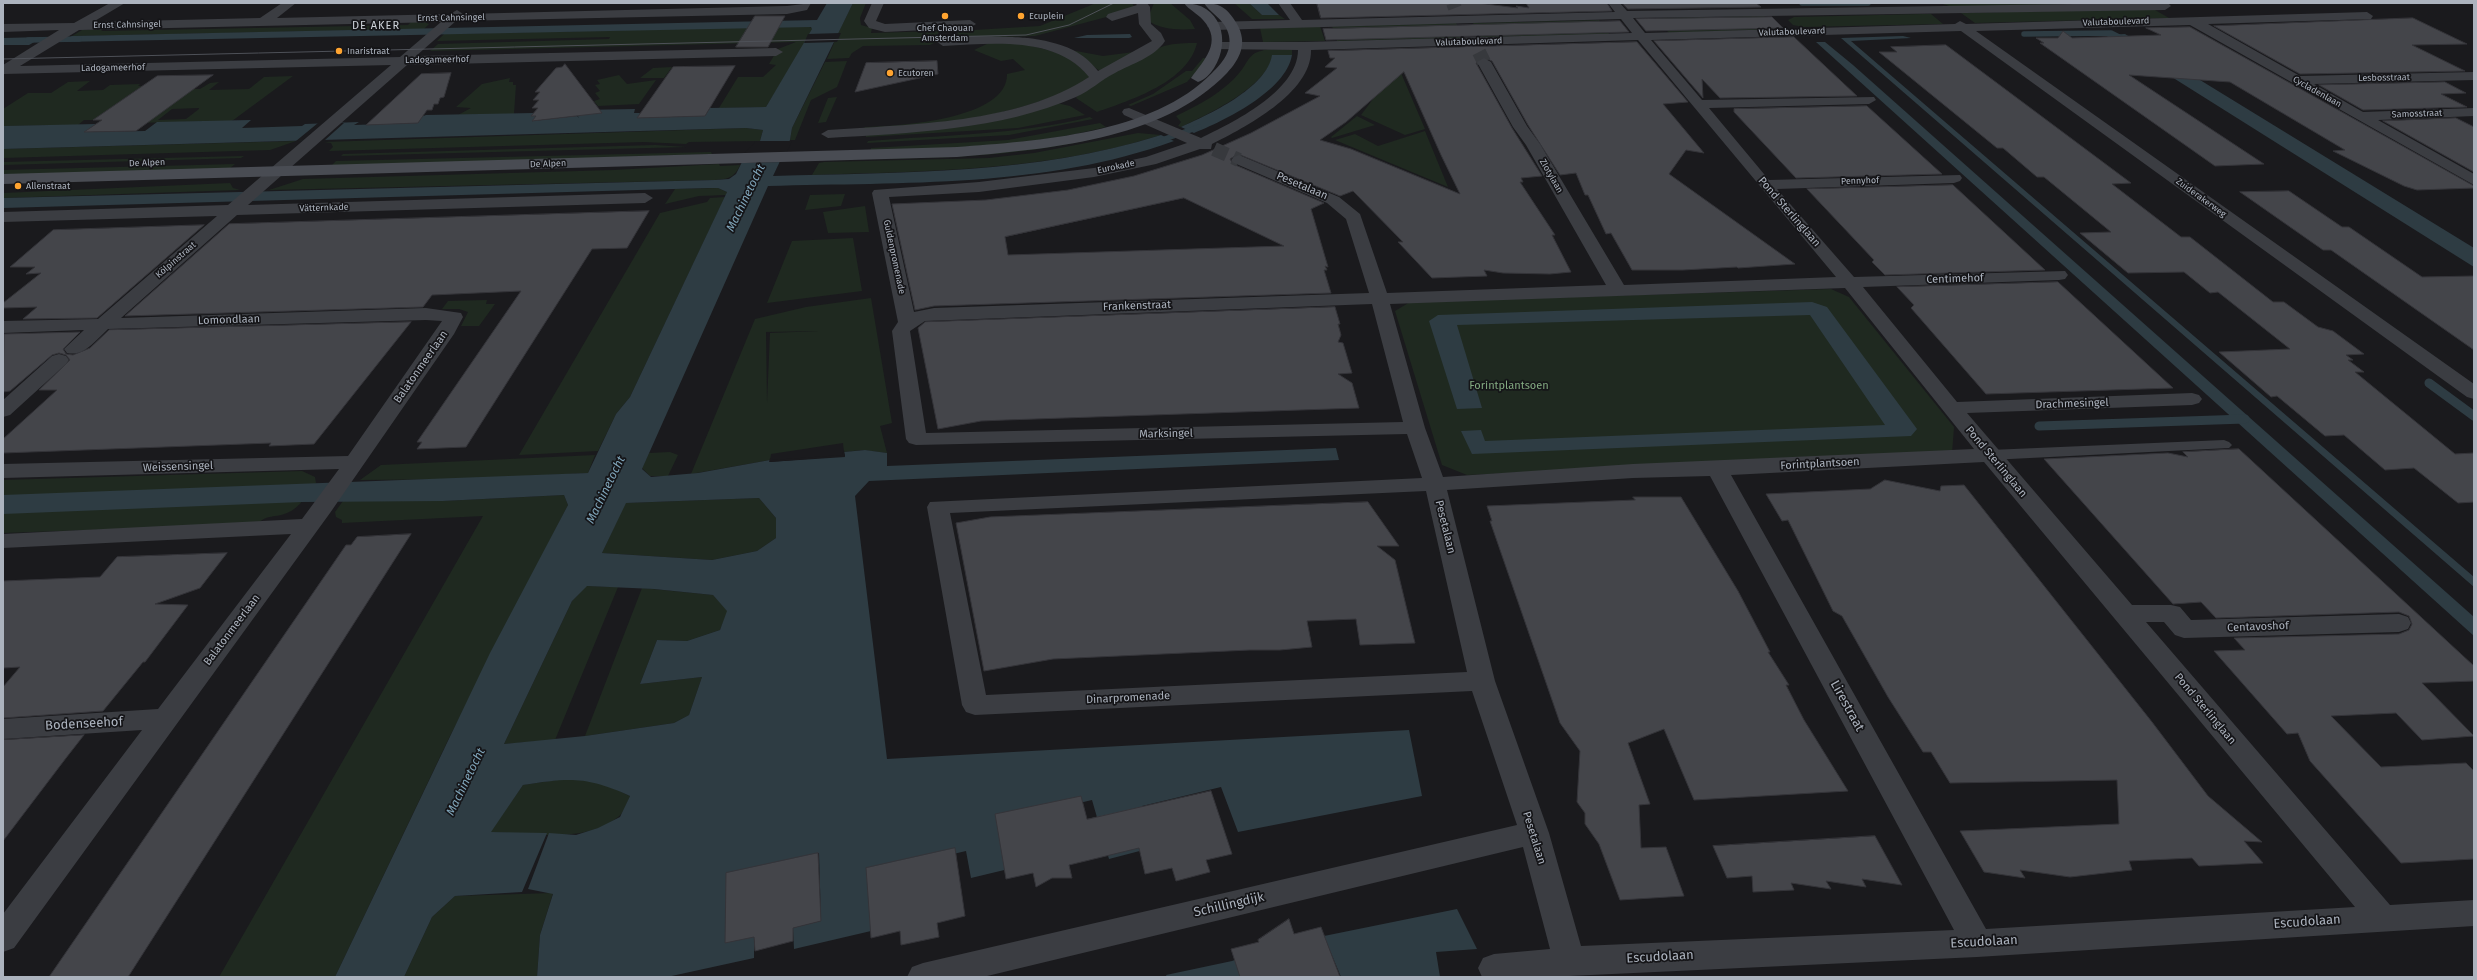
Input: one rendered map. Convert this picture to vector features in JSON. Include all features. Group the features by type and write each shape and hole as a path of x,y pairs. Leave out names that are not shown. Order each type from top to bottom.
{"main road":[{"path":"817,148 983,140 1057,130 1129,112 1194,82 1214,61 1218,46 1217,33 1209,18 1190,3"},
{"path":"817,148 957,152 1014,148 1101,132 1145,119 1187,100 1211,83 1225,69 1234,56 1237,35 1234,26 1210,3"},
{"name":"De Alpen","path":"3,179 277,172 716,154 817,148"},
{"name":"De Alpen","path":"3,167 291,159 716,154"}],"street":[{"path":"3,70 42,45 119,3"},
{"path":"263,22 290,3"},
{"path":"277,172 468,3"},
{"path":"631,13 640,3"},
{"path":"878,3 870,21 873,25 885,28 970,24"},
{"path":"1284,3 1294,15 1297,23"},
{"name":"Valutaboulevard","path":"1213,26 1462,19 1619,9 1772,13 1933,7 2162,4"},
{"name":"Cycladenlaan","path":"2162,4 2474,180"},
{"name":"Ernst Cahnsingel","path":"3,28 786,10 804,5"},
{"path":"817,148 922,129 984,120 1062,99 1142,52 1154,48 1159,41 1156,34 1142,22 1142,5 1112,17"},
{"name":"Zuiderakerweg","path":"1933,7 2474,393"},
{"path":"1455,8 1462,19"},
{"name":"Pond Sterlinglaan","path":"1619,9 1765,185 1851,284 1990,455 2382,917"},
{"path":"1772,13 1795,32"},
{"name":"Valutaboulevard","path":"1218,46 1304,46 1478,52 1642,37 2367,16"},
{"path":"1016,40 1067,51 1092,70 1097,78"},
{"path":"943,42 1053,40"},
{"name":"Eurokade","path":"880,193 1043,181 1134,164 1201,144 1238,126 1270,105 1292,82 1302,66 1305,56 1304,46"},
{"name":"Ladogameerhof","path":"3,70 776,52"},
{"name":"Zlotylaan","path":"1478,52 1520,127 1532,144 1618,290"},
{"name":"Lesbosstraat","path":"2295,80 2474,76"},
{"path":"1698,104 1869,100"},
{"path":"1129,112 1201,144"},
{"name":"Samosstraat","path":"2360,116 2474,112"},
{"name":"Pesetalaan","path":"1239,160 1333,200 1354,217 1380,299 1415,428 1435,484 1482,681 1534,833 1569,961"},
{"name":"Kölpinstraat","path":"3,410 277,172"},
{"name":"Pennyhof","path":"1765,185 1954,178"},
{"name":"Guldenpromenade","path":"880,193 904,326 916,439"},
{"name":"Vätternkade","path":"3,217 236,207 645,198"},
{"name":"Centimehof","path":"1851,284 2059,275"},
{"path":"1380,299 1618,290 1851,284"},
{"name":"Frankenstraat","path":"904,326 920,315 934,314 1380,299"},
{"name":"Lomondlaan","path":"3,327 426,314 454,317"},
{"name":"Balatonmeerlaan","path":"3,938 315,517 445,334 454,317"},
{"name":"Drachmesingel","path":"1951,408 2192,399"},
{"name":"Marksingel","path":"916,439 1415,428"},
{"name":"Forintplantsoen","path":"1435,484 1633,471 1718,469 1990,455"},
{"name":"Weissensingel","path":"3,471 349,469"},
{"name":"Lirestraat","path":"1718,469 1977,943"},
{"name":"Dinarpromenade","path":"1435,484 938,507 975,705 1482,681"},
{"path":"3,541 315,517"},
{"name":"Centavoshof","path":"2125,614 2170,613 2184,629 2399,623"},
{"name":"Bodenseehof","path":"3,729 165,720"},
{"name":"Schillingdijk","path":"923,977 1534,833"},
{"name":"Escudolaan","path":"1494,968 1569,961 1977,943 2382,917 2474,913"}],"lane":[{"path":"1990,455 2224,445"}],"green space":[{"path":"853,3 866,3 860,18 861,25 872,28 871,33 939,31 936,42 930,45 863,46 852,53 849,58 827,59 834,43 806,43 766,107 719,108 738,77 763,77 776,65 769,64 778,49 796,42 430,51 438,44 609,39 610,37 437,41 444,34 805,26 813,28 811,33 838,33"},
{"path":"1096,3 1132,3 1134,6 1129,11 1035,36 957,38 958,31 1040,26"},
{"path":"1154,3 1170,3 1190,20 1195,29 1164,28 1147,20"},
{"path":"1234,3 1249,3 1262,15 1279,15 1285,19 1252,19"},
{"path":"1939,3 1949,4 2139,3 1953,7"},
{"path":"2135,9 2155,10 2169,18 1975,23 1961,13"},
{"path":"1931,14 1943,24 1803,27 1793,25 1788,20 1794,17"},
{"path":"1764,16 1778,27 1778,29 1669,33 1656,18"},
{"path":"1599,20 1610,35 1481,37 1473,23"},
{"path":"411,22 424,22 429,24 424,29 72,36 82,30 104,29 101,31 408,25"},
{"path":"1456,23 1464,38 1337,41 1332,26"},
{"path":"1320,26 1325,41 1263,42 1260,28"},
{"path":"991,42 1025,44 1066,55 1089,75 1089,77 1072,90 1005,112 958,121 912,127 862,131 865,127 901,125 948,117 971,111 990,102 1002,89 1007,74 1025,70 1013,59 1001,61 974,50"},
{"path":"1197,43 1192,57 1182,69 1170,79 1156,88 1126,102 1097,112 1076,98 1103,77 1155,49 1172,44"},
{"path":"1276,49 1292,50 1292,55 1273,55 1268,67 1248,89 1220,107 1192,122 1181,127 1178,126 1181,122 1176,116 1202,103 1219,92 1234,79 1249,59 1257,52"},
{"path":"1076,51 1103,56 1134,52 1100,71 1072,52"},
{"path":"1203,58 1208,58 1187,82 1131,106 1128,105 1153,94 1186,71 1192,71"},
{"path":"847,61 837,87 811,100 795,140 790,140 792,128 825,62"},
{"path":"1398,66 1425,129 1405,135 1361,115"},
{"path":"672,67 664,78 640,78 653,68"},
{"path":"619,75 627,84 656,80 639,104 598,106 594,101 600,99 595,93 600,91 595,85 600,84 597,80"},
{"path":"293,76 232,121 130,123 177,89 200,89 210,83 219,82 209,90 249,89 264,77","holes":["199,108 186,119 158,120 172,109"]},
{"path":"510,78 509,82 513,82 513,85 516,85 514,114 458,115 471,108 456,107 482,84"},
{"path":"90,81 77,91 103,90 110,85 140,84 138,86 142,86 93,120 84,120 78,125 3,126 3,109 28,93 51,93 68,82"},
{"path":"837,97 826,122 818,123 828,98"},
{"path":"1057,103 1070,106 1085,115 1018,128 866,137 866,134 909,131"},
{"path":"1357,116 1375,125 1332,138 1331,137"},
{"path":"1090,117 1093,119 1009,135 867,143 868,141 952,136 1035,128"},
{"path":"1100,123 1106,127 1076,134 1018,143 870,151 871,148 1008,140"},
{"path":"746,128 763,130 760,141 689,142 686,144 644,142 329,151 333,147 331,143 324,142"},
{"path":"1425,131 1448,187 1335,140 1355,134 1378,146"},
{"path":"1138,133 1161,135 1118,147 1075,156 1032,162 944,170 812,175 819,163 824,162 989,158 1034,153"},
{"path":"1102,137 1034,150 999,154 896,159 826,159"},
{"path":"296,141 270,150 3,158 3,149"},
{"path":"655,145 687,147 341,156 343,154"},
{"path":"711,152 712,154 330,167 336,161"},
{"path":"244,156 241,158 3,165 3,162"},
{"path":"235,164 228,170 3,176 3,170"},
{"path":"719,164 720,166 740,165 735,173 730,177 715,180 269,190 303,179 614,170"},
{"path":"230,183 233,188 240,190 3,198 3,193"},
{"path":"718,188 727,192 726,195 699,196 665,204 675,189"},
{"path":"845,194 841,206 805,210 810,195"},
{"path":"725,197 630,397 616,414 598,451 519,455 660,213 707,202 710,198"},
{"path":"865,206 869,232 828,233 823,212"},
{"path":"853,238 862,291 767,303 792,241"},
{"name":"Forintplantsoen","path":"1831,289 1849,297 1954,427 1952,453 1467,475 1442,465 1395,311 1410,302"},
{"path":"871,298 892,423 880,426 887,453 863,450 844,452 843,443 771,454 770,460 691,474 755,319 806,307","holes":["819,331 770,333 767,403 766,332"]},
{"path":"487,300 486,304 495,304 479,326 461,326 468,312 459,309 442,309 448,301"},
{"path":"670,452 678,455 668,476 650,476 642,468 649,453"},
{"path":"595,455 588,473 467,479 360,480 381,465"},
{"path":"302,471 315,477 316,483 303,500 292,511 268,517 258,524 3,533 3,480"},
{"path":"564,495 568,505 449,738 335,977 219,977 483,516 342,523 342,520 336,517 335,512 343,501 443,501"},
{"path":"759,498 776,518 776,538 757,551 712,560 602,553 625,503"},
{"path":"586,586 618,587 555,740 504,744 572,601"},
{"path":"642,588 713,595 728,611 720,630 687,641 657,640 640,684 702,677 689,715 674,723 585,736"},
{"path":"569,778 602,783 630,796 624,810 618,817 604,825 589,831 573,834 540,835 490,832 523,785"},
{"path":"553,893 540,935 537,977 404,977 432,917 455,896"}],"water":[{"name":"Machinetocht","path":"827,3 853,3 792,128 790,140 773,176 871,174 968,169 1066,158 1113,148 1161,135 1174,141 1125,156 1075,167 1025,175 974,180 768,186 642,469 651,477 698,473 770,460 770,462 845,456 844,452 865,450 887,453 887,466 1336,448 1339,460 869,481 855,496 887,759 1409,730 1422,796 1238,832 1221,787 1142,806 1155,847 1109,859 1092,800 1011,819 1021,866 971,878 966,851 881,871 871,931 794,949 793,928 821,921 819,853 745,876 754,937 754,958 667,977 537,977 540,935 553,894 528,889 549,833 576,835 598,828 620,817 630,796 601,785 577,780 553,781 523,785 491,832 547,833 522,892 455,896 432,917 404,977 335,977 490,653 568,505 564,495 443,501 302,502 3,514 3,495 588,473 616,414 630,397 727,192 718,188 709,188 3,208 3,198 729,179 736,174 747,152 760,141 763,130 746,128 3,149 3,126 96,124 85,132 145,131 157,122 251,120 242,128 359,122 354,125 418,123 421,117 426,115 534,113 531,116 536,116 531,124 533,121 577,116 579,118 575,111 580,110 635,109 634,113 640,113 638,118 705,116 710,108 766,107 812,29 811,27 62,42 72,36 817,20","holes":["759,498 776,518 776,538 757,551 712,560 602,553 626,503","587,586 654,589 713,595 727,611 720,630 687,641 657,640 640,684 702,677 689,715 674,723 585,736 504,744 572,601"]},
{"path":"1249,3 1267,3 1279,15 1262,15"},
{"path":"1130,34 1132,37 1129,38 1074,38 1087,35"},
{"path":"2125,34 2474,248 2474,267 2105,35"},
{"path":"1903,36 1911,38 1851,41 2474,577 2474,587 1841,38"},
{"path":"43,37 29,45 3,45 3,38"},
{"path":"1816,42 1825,42 1853,65 2474,617 2474,636"},
{"path":"1272,55 1292,55 1287,68 1278,81 1266,92 1237,113 1207,128 1194,133 1181,127 1220,108 1248,89 1268,67"},
{"path":"1812,302 1827,307 1917,429 1911,436 1472,454 1461,431 1481,430 1485,441 1885,425 1810,315 1457,325 1482,408 1457,409 1429,321 1438,315"},
{"path":"1457,909 1477,949 1436,952 1440,977 1341,977 1324,936"},
{"path":"1256,952 1265,977 1167,977 1166,975 1232,961"}],"pier":[{"path":"841,33 837,42 804,43 808,34"},
{"path":"318,123 344,123 325,140 296,141"},
{"path":"757,141 792,141 782,162 739,163 746,151"},
{"path":"844,450 845,457 769,462 770,458 772,460 842,455"}],"building":[{"path":"1317,3 1478,3 1529,8 1526,3 1607,3 1612,11 1321,18"},
{"path":"1622,3 1756,3 1761,7 1628,9"},
{"path":"755,16 785,16 768,47 736,47"},
{"path":"1772,17 1783,28 1646,31 1636,19"},
{"path":"2413,18 2467,44 2412,45 2465,71 2300,74 2214,26"},
{"path":"1620,21 1629,32 1326,40 1323,29"},
{"path":"2190,27 2474,186 2474,188 2417,190 2404,186 2333,151 2345,150 2230,82 2129,75 2264,164 2215,166 2040,43 2044,43 2036,38 2058,38 2063,31 2072,38 2161,35 2146,28"},
{"path":"1794,37 1857,96 1720,98 1702,79 1703,98 1654,41"},
{"path":"1637,42 1688,102 1663,104 1704,153 1686,150 1669,174 1795,264 1738,268 1632,270 1611,233 1606,234 1588,195 1585,195 1576,173 1560,175 1528,125 1492,61 1483,57 1476,63 1512,128 1542,176 1521,178 1523,182 1520,182 1555,235 1552,235 1571,272 1550,274 1503,273 1484,270 1487,276 1432,278 1398,242 1403,242 1353,191 1340,196 1238,154 1230,159 1233,164 1324,203 1311,209 1328,267 1325,266 1327,270 1324,270 1331,293 934,306 915,310 892,204 986,200 1068,190 1134,176 1202,155 1251,133 1320,96 1305,93 1337,68 1325,67 1335,58 1330,58 1328,51","holes":["1404,72 1441,155 1460,194 1351,149 1320,140 1346,122","1184,198 1284,246 1008,255 1005,237"]},
{"path":"1946,45 2131,183 2112,184 2181,237 2190,237 2273,302 2284,302 2318,327 2333,331 2364,354 2346,355 2353,360 2348,360 2364,372 2355,372 2455,454 2474,453 2474,502 2458,503 2414,468 2385,470 2344,435 2325,436 2277,396 2271,397 2219,352 2290,349 2218,292 2210,293 2184,272 2128,273 2080,233 2111,232 2044,177 2037,177 2003,148 1997,148 1879,52 1897,52 1891,47"},
{"name":"Ecutoren","path":"937,61 938,74 855,92 866,63"},
{"path":"565,64 602,113 532,121 536,116 531,116 538,108 532,108 539,100 533,100 540,92 535,92 556,68 562,67"},
{"path":"735,66 705,116 637,118 673,67"},
{"path":"451,73 444,97 440,98 438,104 434,104 432,110 427,110 418,123 366,125 421,74"},
{"path":"213,75 136,131 84,132 102,120 93,120 157,76"},
{"path":"2445,82 2466,93 2441,94 2467,107 2363,110 2319,85"},
{"path":"1867,106 1942,174 1796,178 1734,112 1734,109"},
{"path":"2456,118 2474,127 2474,172 2383,121"},
{"path":"1953,185 2045,270 1885,275 1872,262 1874,260 1807,189"},
{"path":"2289,191 2342,227 2349,227 2422,277 2474,276 2474,350 2331,250 2323,250 2240,192"},
{"path":"649,211 627,248 592,249 466,447 417,449 422,442 417,442 521,291 432,295 423,307 125,316 229,224"},
{"path":"204,225 97,318 23,319 37,307 3,308 3,303 41,273 26,274 35,267 10,267 53,230"},
{"path":"2058,282 2173,388 1986,394 1911,308 1914,305 1897,287"},
{"path":"1335,307 1340,324 1338,324 1341,335 1338,342 1343,343 1352,373 1338,374 1352,383 1359,408 981,421 938,429 918,328 925,322"},
{"path":"411,322 314,444 269,446 271,443 3,453 3,439 57,390 39,390 70,360 66,355 59,353 52,355 10,391 3,392 4,334 80,332 63,349 66,354 73,355 90,348 109,330"},
{"path":"2239,449 2474,666 2474,681 2422,683 2474,736 2422,740 2396,713 2331,716 2381,767 2466,763 2474,771 2474,859 2401,863 2310,761 2298,733 2287,734 2214,651 2245,650 2234,638 2399,634 2409,630 2412,624 2409,616 2399,612 2216,618 2201,602 2173,604 2044,459 2168,453 2188,457 2183,452"},
{"path":"1885,480 1940,491 1941,486 1964,485 2152,722 2208,796 2262,842 2244,841 2263,863 2199,866 2192,858 2129,861 2132,870 2070,877 2020,870 2025,878 1984,872 1960,831 2119,824 2117,780 1950,783 1931,752 1923,752 1888,697 1842,616 1833,611 1788,520 1782,521 1766,494 1870,489"},
{"path":"1633,497 1681,497 1738,591 1770,652 1768,652 1789,685 1786,685 1804,720 1848,791 1694,800 1664,729 1628,743 1650,804 1639,805 1641,848 1666,847 1684,896 1620,900 1599,844 1585,824 1585,813 1577,802 1580,751 1560,723 1490,521 1492,521 1487,506 1635,500"},
{"path":"1368,502 1399,546 1377,546 1395,560 1415,643 1360,645 1356,619 1307,621 1312,647 1280,650 1053,659 984,671 956,523 990,517"},
{"path":"411,534 128,977 49,977 346,545 351,545 357,537"},
{"path":"227,553 200,588 155,604 188,605 145,662 143,662 103,711 3,718 3,687 20,667 3,668 3,581 100,577 117,557"},
{"path":"84,735 66,758 3,841 3,740"},
{"path":"1211,791 1232,854 1206,860 1210,872 1176,881 1172,868 1145,874 1139,848 1069,865 1072,878 1052,878 1036,887 1033,873 1006,879 995,814 1081,796 1087,819"},
{"path":"1875,836 1902,885 1862,879 1866,887 1826,881 1831,889 1791,883 1794,890 1753,892 1752,876 1727,878 1713,846"},
{"path":"955,848 965,916 937,923 939,937 901,945 900,931 871,938 866,868"},
{"path":"818,853 821,921 793,928 793,941 755,951 754,937 725,943 726,873"},
{"path":"1289,919 1294,934 1321,927 1340,977 1240,977 1231,949 1259,942 1258,940"}],"waterway":[{"path":"1802,3 1868,3"},
{"path":"2024,34 2111,33 2125,40"},
{"path":"28,40 79,39"},
{"path":"1156,142 1199,127"},
{"path":"2429,383 2474,416"},
{"path":"2039,426 2245,419"}],"tunnel":[{"path":"1453,3 1455,8"},
{"path":"1479,52 1484,62"},
{"path":"1214,149 1239,160"}],"tram line":[{"path":"3,59 1026,35 1069,25 1114,3"}],"place":[{"name":"Chef Chaouan Amsterdam","path":"945,16"},
{"name":"Ecuplein","path":"1021,16"},
{"name":"Inaristraat","path":"339,51"},
{"name":"Ecutoren","path":"890,73"},
{"name":"Allenstraat","path":"18,186"}],"district":[{"name":"DE AKER","path":"376,26"}]}
